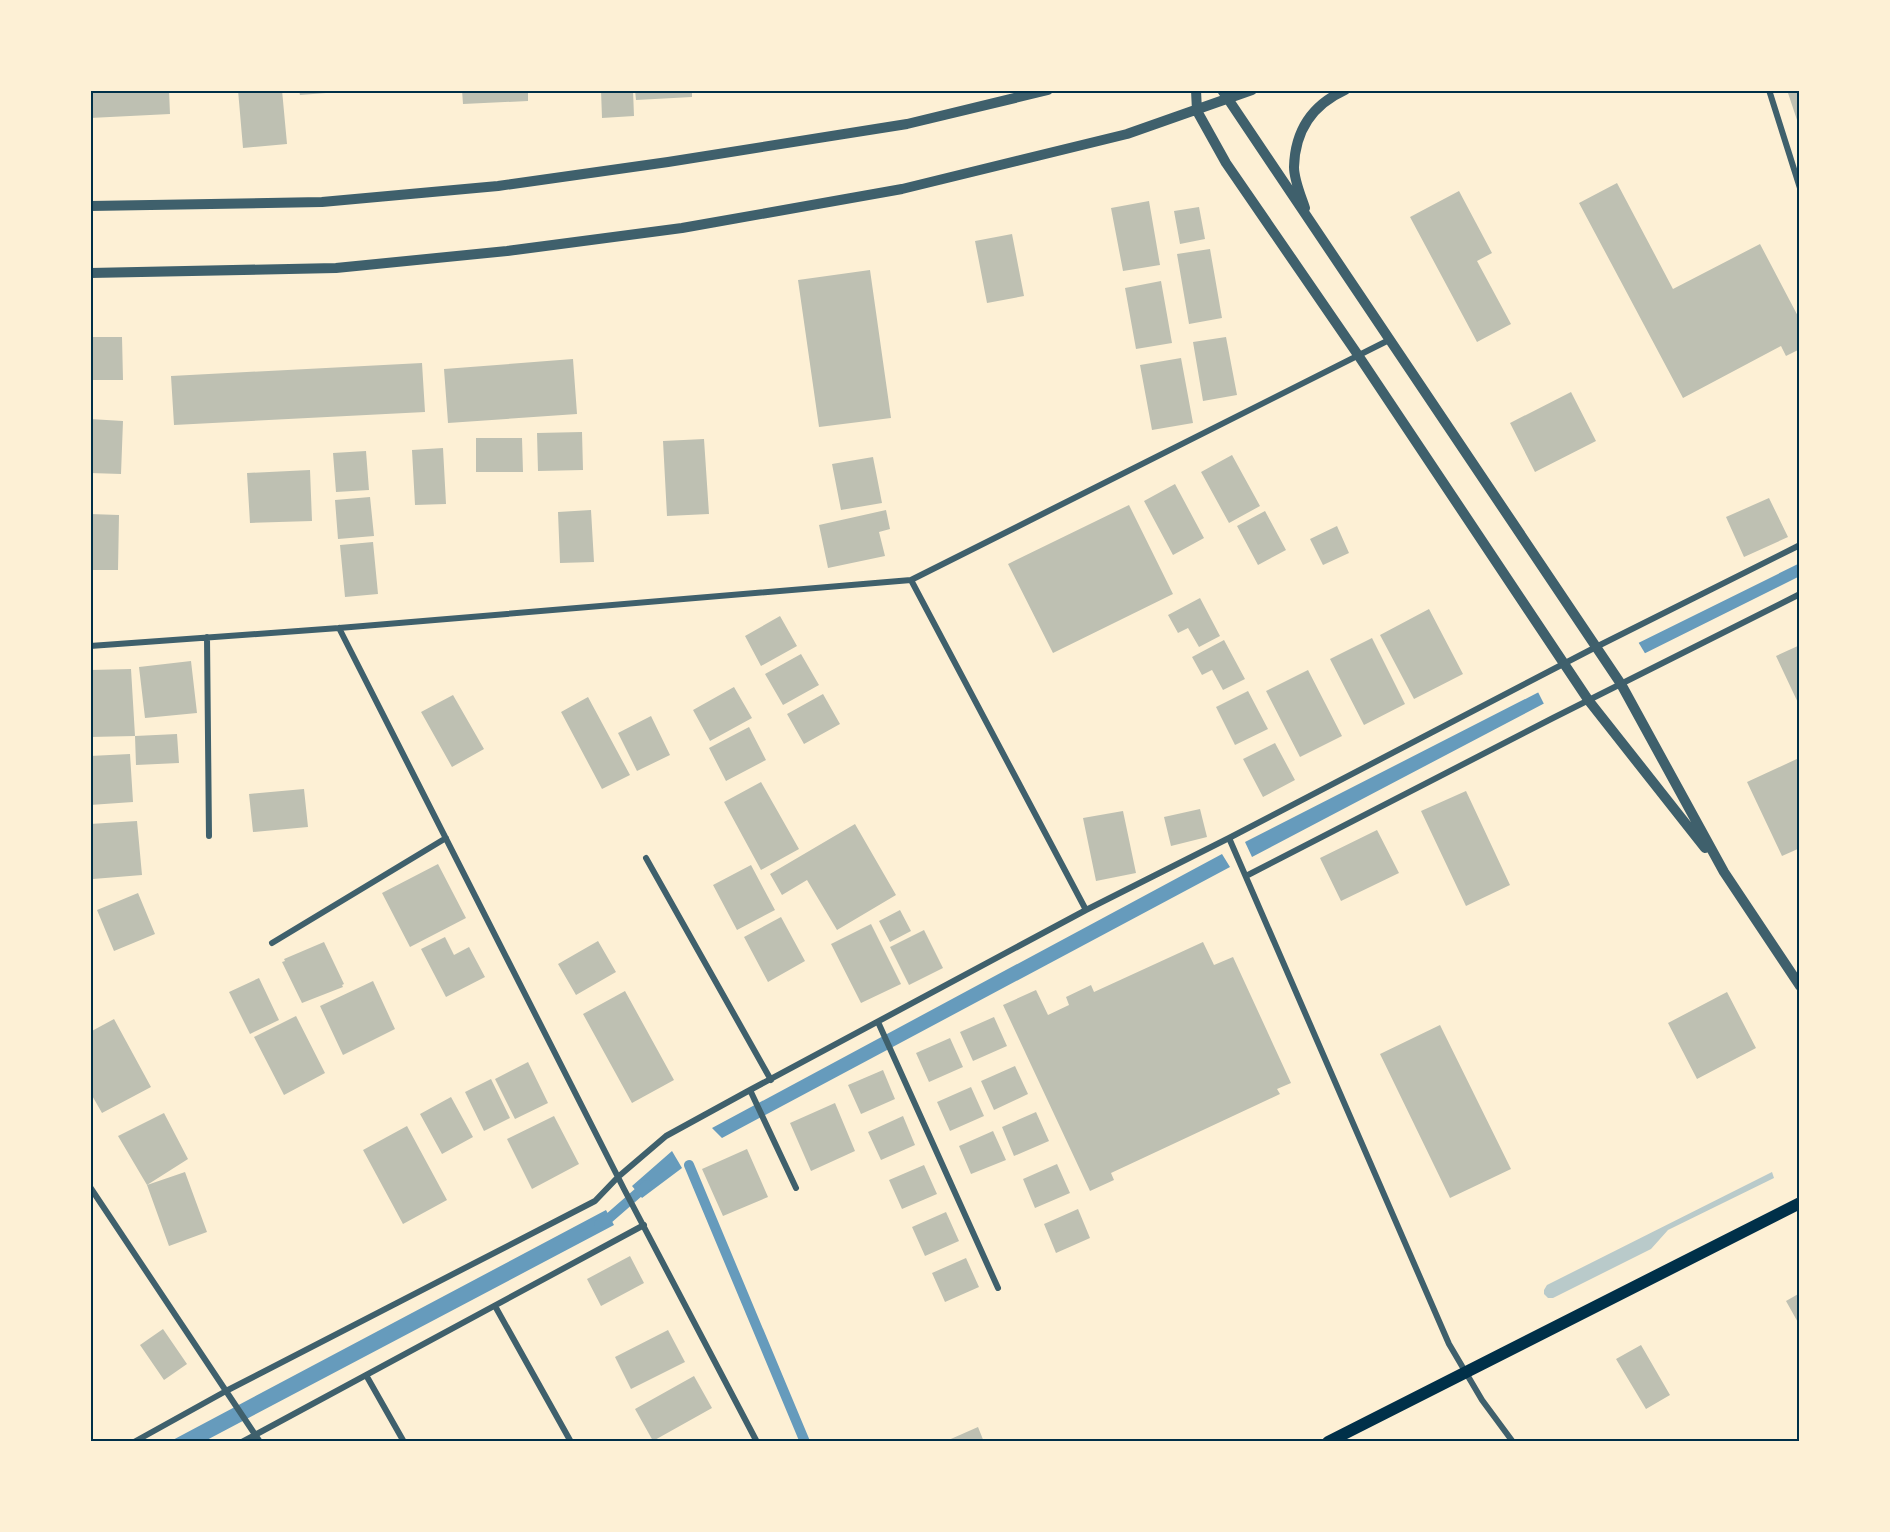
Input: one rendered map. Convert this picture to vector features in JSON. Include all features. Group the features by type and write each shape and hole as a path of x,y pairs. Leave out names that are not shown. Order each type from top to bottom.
{"main road":[{"path":"1328,1442 1800,1203"}],"street":[{"path":"90,206 322,202 498,186 907,124 1048,90"},
{"path":"1196,90 1197,111 1226,163 1358,355 1589,700 1724,872 1800,986"},
{"path":"90,273 336,268 507,251 682,228 902,189 1127,134 1197,111 1225,95 1252,90"},
{"path":"1307,218 1294,169 1299,139 1308,118 1322,105 1345,90"},
{"path":"1768,90 1800,188"},
{"path":"1225,95 1621,684 1724,872"},
{"path":"90,646 339,628 911,580 1389,340"},
{"path":"134,1442 226,1391 595,1201 618,1177 666,1136 750,1090 1086,910 1596,646 1800,545"},
{"path":"911,580 1086,910"},
{"path":"1246,876 1800,594"},
{"path":"339,628 624,1189 757,1442"},
{"path":"207,637 209,836"},
{"path":"272,943 446,838"},
{"path":"1229,838 1449,1344 1482,1400 1514,1442"},
{"path":"646,858 771,1080"},
{"path":"878,1022 998,1288"},
{"path":"750,1090 796,1188"},
{"path":"90,1187 260,1442"},
{"path":"242,1442 644,1225"},
{"path":"495,1306 571,1442"},
{"path":"366,1375 404,1442"}],"shaded area":[{"path":"1772,1172 1774,1178 1668,1230 1651,1249 1553,1298 1548,1298 1544,1294 1547,1285"}],"water":[{"path":"1800,563 1800,576 1543,704 1252,857 1245,842 1537,693"},
{"path":"1222,854 1230,867 722,1138 712,1128"},
{"path":"672,1151 682,1168 642,1198 632,1186"},
{"path":"606,1210 614,1225 203,1442 169,1442"}],"pier":[{"path":"1637,640 1646,655 1545,706 1537,690"}],"building":[{"path":"90,90 169,90 170,114 90,118"},
{"path":"238,90 282,90 287,144 243,148"},
{"path":"299,90 339,90 339,92 300,95"},
{"path":"462,90 528,90 528,101 463,104"},
{"path":"601,90 633,90 634,116 602,118"},
{"path":"635,90 692,90 692,97 636,100"},
{"path":"1787,90 1800,90 1800,123 1798,123"},
{"path":"1617,183 1673,289 1760,244 1800,320 1800,349 1786,356 1781,346 1683,398 1579,203"},
{"path":"1459,191 1492,253 1477,261 1511,324 1477,342 1410,217"},
{"path":"1149,201 1160,265 1123,271 1111,208"},
{"path":"1199,207 1205,239 1180,244 1174,211"},
{"path":"1012,234 1024,296 987,303 975,241"},
{"path":"1210,249 1222,318 1189,324 1177,254"},
{"path":"870,270 891,418 819,427 798,280"},
{"path":"1161,281 1172,343 1136,349 1125,288"},
{"path":"90,337 122,337 123,380 90,380"},
{"path":"1226,337 1237,395 1203,401 1193,342"},
{"path":"1181,358 1193,423 1152,430 1140,365"},
{"path":"573,359 577,414 448,423 444,369"},
{"path":"422,363 425,412 174,425 171,376"},
{"path":"1571,392 1596,441 1535,472 1510,423"},
{"path":"90,419 123,421 121,474 90,473"},
{"path":"582,432 583,470 538,471 537,433"},
{"path":"476,438 522,438 523,472 476,472"},
{"path":"704,439 709,514 667,516 663,441"},
{"path":"443,448 446,504 415,505 412,450"},
{"path":"366,451 369,490 336,492 333,453"},
{"path":"1232,455 1260,506 1229,523 1201,472"},
{"path":"873,457 882,503 841,510 832,464"},
{"path":"310,470 312,521 250,523 247,473"},
{"path":"1175,484 1204,538 1173,555 1144,501"},
{"path":"370,497 374,536 338,539 335,500"},
{"path":"1769,498 1788,537 1744,557 1726,517"},
{"path":"1129,505 1173,594 1053,653 1008,564"},
{"path":"591,510 594,562 560,563 558,512"},
{"path":"886,510 890,529 879,532 885,556 828,568 819,525"},
{"path":"1265,511 1286,550 1258,565 1237,526"},
{"path":"90,514 119,515 118,570 90,570"},
{"path":"1337,526 1349,553 1323,565 1310,539"},
{"path":"373,542 378,594 345,597 340,545"},
{"path":"1200,598 1220,636 1199,647 1188,628 1178,633 1168,615"},
{"path":"1429,609 1463,674 1414,699 1380,635"},
{"path":"780,616 797,646 761,666 745,636"},
{"path":"1372,638 1405,704 1364,725 1330,659"},
{"path":"1224,640 1245,679 1223,690 1212,670 1202,675 1192,657"},
{"path":"1800,645 1800,707 1776,656"},
{"path":"801,654 819,685 783,705 765,674"},
{"path":"191,661 197,713 145,718 139,667"},
{"path":"131,669 135,736 90,737 90,670"},
{"path":"1308,670 1342,736 1300,757 1266,691"},
{"path":"734,687 752,718 710,741 693,710"},
{"path":"1248,691 1268,729 1235,745 1216,707"},
{"path":"823,694 840,724 804,744 787,714"},
{"path":"453,695 484,749 452,767 421,712"},
{"path":"588,697 630,775 602,789 561,712"},
{"path":"651,716 670,755 637,771 618,733"},
{"path":"749,727 766,760 726,781 709,748"},
{"path":"177,734 179,763 136,765 135,736"},
{"path":"1275,743 1295,780 1263,797 1243,759"},
{"path":"130,754 133,802 90,805 90,756"},
{"path":"1799,758 1800,848 1782,856 1747,782"},
{"path":"761,782 799,849 761,870 724,802"},
{"path":"304,789 308,827 253,832 249,794"},
{"path":"1466,791 1510,885 1466,906 1421,811"},
{"path":"1200,809 1207,837 1171,846 1164,817"},
{"path":"1123,811 1136,873 1096,881 1083,818"},
{"path":"137,821 142,875 93,879 90,824"},
{"path":"855,824 896,895 837,930 807,880 782,895 770,874"},
{"path":"1377,830 1399,873 1341,901 1320,858"},
{"path":"438,864 466,918 410,947 382,893"},
{"path":"751,865 775,910 737,930 713,885"},
{"path":"138,893 155,934 114,951 97,910"},
{"path":"900,910 911,931 890,942 879,921"},
{"path":"781,917 805,961 768,982 744,937"},
{"path":"871,924 901,984 861,1003 831,944"},
{"path":"924,930 943,968 909,985 890,947"},
{"path":"445,937 454,955 469,947 485,977 446,997 421,949"},
{"path":"598,941 616,972 576,995 558,964"},
{"path":"324,942 344,984 343,987 302,1003 282,962 285,961 284,959"},
{"path":"1203,942 1214,965 1233,957 1291,1083 1277,1089 1280,1094 1111,1173 1114,1180 1090,1191 1003,1005 1036,990 1048,1015 1069,1005 1066,997 1091,985 1094,992"},
{"path":"259,978 279,1020 250,1034 229,992"},
{"path":"373,981 395,1029 343,1055 320,1006"},
{"path":"625,991 674,1080 632,1103 583,1014"},
{"path":"1727,992 1756,1048 1697,1079 1668,1023"},
{"path":"296,1016 325,1073 284,1095 254,1037"},
{"path":"994,1017 1007,1046 973,1061 960,1032"},
{"path":"114,1019 151,1087 102,1113 90,1092 90,1032"},
{"path":"1440,1025 1511,1169 1450,1198 1380,1054"},
{"path":"950,1038 963,1067 929,1082 916,1053"},
{"path":"528,1062 548,1103 515,1119 495,1079"},
{"path":"1015,1066 1028,1094 994,1110 981,1081"},
{"path":"883,1070 895,1099 861,1114 848,1085"},
{"path":"491,1079 510,1118 484,1131 465,1092"},
{"path":"971,1087 984,1116 950,1131 937,1102"},
{"path":"451,1097 473,1137 442,1154 420,1114"},
{"path":"835,1103 855,1151 811,1171 790,1123"},
{"path":"1036,1112 1049,1141 1014,1156 1002,1127"},
{"path":"164,1113 188,1159 147,1185 118,1136"},
{"path":"554,1116 579,1164 532,1189 507,1139"},
{"path":"903,1116 915,1145 881,1160 868,1132"},
{"path":"407,1126 447,1200 403,1224 363,1150"},
{"path":"993,1131 1006,1160 971,1174 959,1146"},
{"path":"747,1149 768,1197 723,1216 702,1169"},
{"path":"1057,1164 1070,1193 1035,1208 1023,1179"},
{"path":"924,1165 937,1194 902,1209 889,1180"},
{"path":"185,1172 207,1232 169,1246 147,1185"},
{"path":"1078,1209 1090,1238 1056,1253 1044,1224"},
{"path":"946,1212 959,1241 925,1256 912,1227"},
{"path":"630,1256 644,1283 601,1306 587,1279"},
{"path":"966,1258 979,1287 945,1302 932,1273"},
{"path":"1800,1293 1800,1326 1786,1301"},
{"path":"163,1329 187,1364 164,1380 140,1345"},
{"path":"668,1330 685,1362 631,1389 615,1357"},
{"path":"1641,1345 1670,1395 1646,1409 1616,1359"},
{"path":"694,1376 712,1408 653,1441 635,1409"},
{"path":"978,1427 984,1442 944,1442"}],"waterway":[{"path":"689,1165 805,1442"},
{"path":"599,1224 647,1185"}]}
